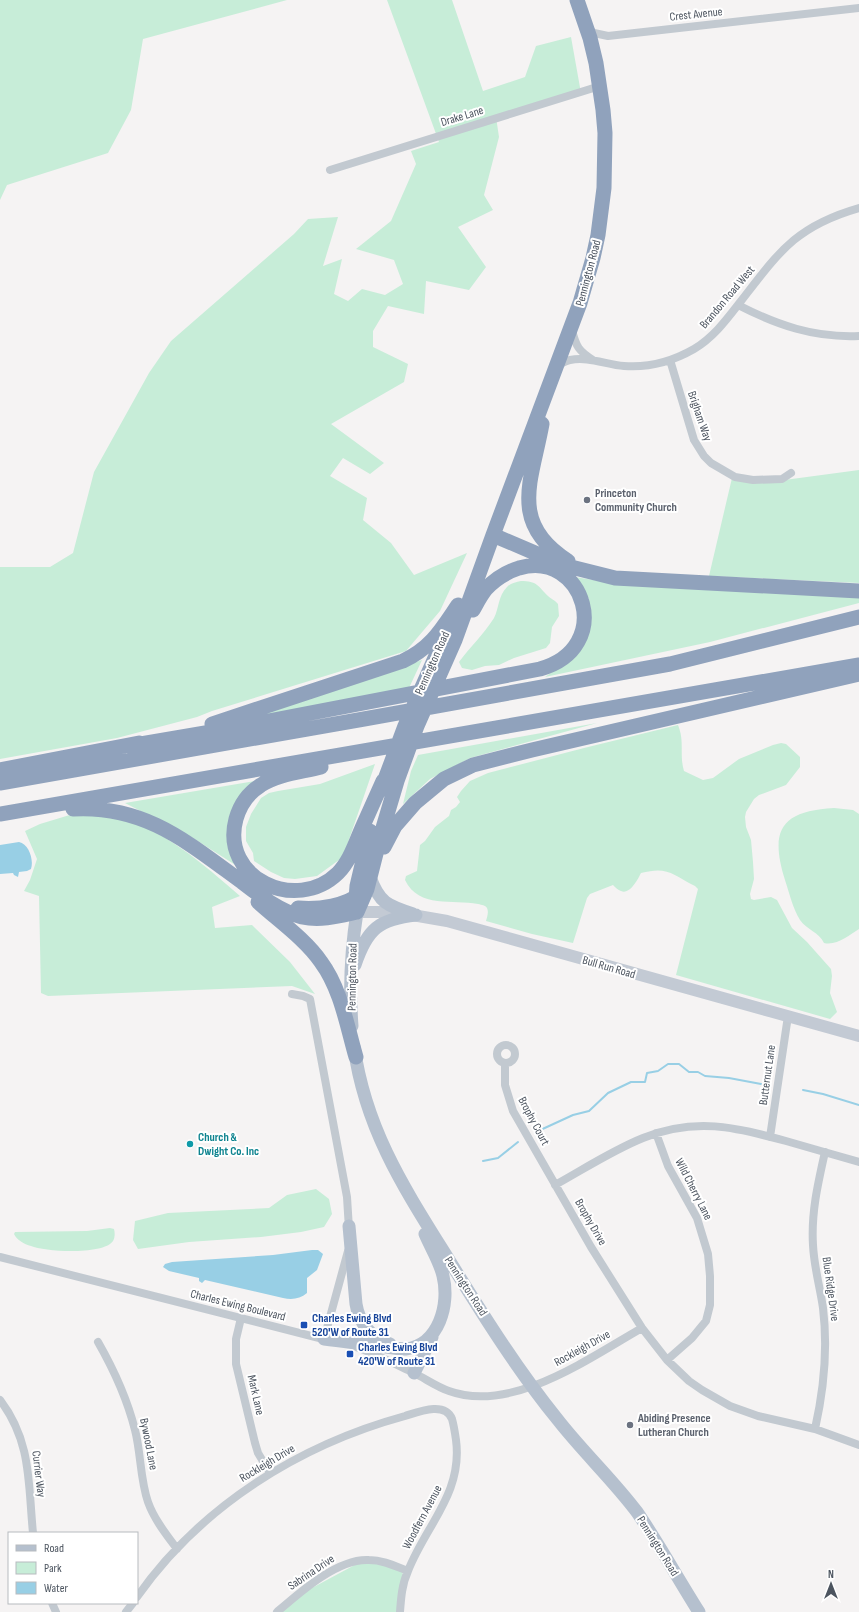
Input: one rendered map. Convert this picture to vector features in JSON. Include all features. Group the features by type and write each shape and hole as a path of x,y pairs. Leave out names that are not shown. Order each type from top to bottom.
{"highway":[{"name":"Pennington Road","path":"362,894 405,726 438,664 455,640 492,535 588,280 597,242 602,211 605,157 603,110 600,86 593,54 577,0"},
{"path":"548,388 528,493 530,514 537,531 553,550 574,565 602,576"},
{"name":"Pennington Road","path":"438,664 458,605 492,535"},
{"path":"492,535 563,565 602,576 859,592"},
{"path":"0,770 53,759 225,729 550,666 568,655 578,642 584,624 582,600 577,590 569,581 556,571 537,566 527,566 500,577 485,590 455,640"},
{"path":"129,746 217,722 403,661 413,656 432,642 458,605"},
{"path":"0,783 364,720 670,664 859,616"},
{"path":"0,814 859,664"},
{"path":"22,810 92,808 124,812 146,819 166,829 268,901 286,911 308,918 336,917 362,894 390,835 403,815 444,779 473,766 532,750 859,674"},
{"path":"390,781 350,857 337,874 326,882 304,890 283,890 262,883 244,865 234,841 236,819 242,805 248,797 266,783 294,774 491,728"},
{"name":"Pennington Road","path":"362,894 364,855 390,781"},
{"path":"210,859 311,949 321,961 330,975 337,992 356,1057"}],"main road":[{"path":"362,894 378,896 390,906 416,915"},
{"name":"Pennington Road","path":"362,894 352,948 350,1001 360,1080 370,1115 380,1141 396,1173 466,1286 533,1386 558,1421 637,1512 698,1612"},
{"path":"351,978 363,944 374,930 383,922 390,919 416,915"},
{"path":"396,1173 443,1274 445,1288 445,1301 442,1315 414,1373"},
{"path":"349,1226 356,1304 358,1314 364,1325 378,1339 394,1345 410,1345 432,1334"},
{"path":"324,1339 402,1349 415,1346 432,1334"}],"street":[{"name":"Crest Avenue","path":"586,28 594,33 608,36 859,8"},
{"path":"593,54 598,45 608,36"},
{"name":"Drake Lane","path":"330,170 600,86"},
{"name":"Brandon Road West","path":"556,366 569,360 574,360 625,366 640,366 670,360 695,348 719,329 775,257 798,236 822,221 859,208"},
{"path":"738,305 766,319 798,330 835,336 859,336"},
{"name":"Brandon Road West","path":"571,327 575,345 582,353 598,362"},
{"name":"Brigham Way","path":"670,360 694,440 707,460 718,468 739,478 753,480 782,479 791,473"},
{"name":"Bull Run Road","path":"362,894 381,911 416,915 463,926 859,1036"},
{"path":"292,994 310,999 347,1197 349,1226 347,1256 324,1339"},
{"name":"Butternut Lane","path":"770,1137 788,1016"},
{"name":"Brophy Court","path":"505,1063 505,1085 513,1111 555,1185"},
{"path":"555,1185 630,1144 656,1133 686,1127 713,1126 734,1128 859,1162"},
{"name":"Wild Cherry Lane","path":"656,1133 668,1166 697,1218 708,1254 710,1276 709,1314 704,1324 692,1338 667,1360"},
{"name":"Blue Ridge Drive","path":"815,1429 823,1383 825,1330 815,1266 813,1226 817,1191 825,1152"},
{"name":"Brophy Drive","path":"555,1185 591,1247 642,1328 667,1360 684,1377 702,1390 730,1406 758,1416 815,1429 859,1445"},
{"name":"Charles Ewing Boulevard","path":"0,1257 362,1349 414,1373 445,1390 468,1396 481,1397 499,1395 533,1386"},
{"name":"Mark Lane","path":"241,1318 237,1332 236,1348 238,1371 258,1453 270,1473"},
{"name":"Rockleigh Drive","path":"533,1386 553,1379 642,1328"},
{"name":"Bywood Lane","path":"98,1342 111,1366 129,1410 140,1452 148,1503 157,1520 177,1549"},
{"name":"Currier Way","path":"0,1400 12,1418 24,1448 30,1481 33,1532"},
{"name":"Rockleigh Drive","path":"138,1596 177,1549 227,1504 270,1473 322,1446 391,1420 429,1410 445,1411"},
{"name":"Woodfern Avenue","path":"400,1612 401,1596 408,1571 447,1498 454,1480 457,1460 456,1442 452,1419 445,1411"},
{"name":"Sabrina Drive","path":"277,1612 322,1578 350,1562 370,1560 380,1561 408,1571"},
{"path":"126,1612 132,1604"}],"green space":[{"path":"0,0 287,0 143,39 131,110 108,153 7,185 0,200"},
{"path":"387,0 452,0 483,91 525,77 536,46 571,37 581,93 496,117 499,137 484,195 493,210 458,227 486,267 469,290 426,281 424,314 388,306 373,331 373,347 408,364 404,382 331,424 384,463 370,474 343,458 330,476 367,498 363,520 391,543 414,575 467,553 440,611 406,651 212,711 197,717 117,738 0,759 0,567 50,567 73,553 94,472 149,373 171,341 294,234 308,219 338,217 323,266 342,259 334,294 348,301 362,289 385,295 403,284 394,260 356,249 391,221 416,164 411,151 439,142"},
{"path":"859,470 859,583 709,576 732,478 762,483"},
{"path":"575,577 618,584 859,596 859,603 710,642 545,677 559,667 587,639 589,599"},
{"path":"521,581 534,583 558,604 559,616 552,627 550,643 546,648 514,658 499,665 485,666 472,670 462,668 459,662 486,630 494,618 500,598 504,591 515,582"},
{"path":"422,660 409,688 229,723"},
{"path":"597,723 470,758 430,779 403,804 411,771 418,755"},
{"path":"678,725 681,737 684,771 703,780 713,778 739,759 781,743 786,744 800,757 800,767 786,785 759,795 754,799 746,812 746,827 751,840 754,879 750,894 751,899 754,900 771,897 777,900 792,928 807,942 831,969 832,976 830,993 837,1012 830,1019 676,975 698,889 669,872 657,870 641,873 628,891 621,891 613,885 590,894 587,898 573,943 532,934 486,921 488,911 484,906 478,904 428,899 411,889 405,880 406,876 417,871 420,845 425,841 435,827 449,816 451,810 460,802 457,797 470,781 488,773"},
{"path":"375,764 343,857 317,876 295,879 284,878 254,861 253,853 246,841 246,827 251,814 261,798 269,793 320,784"},
{"path":"255,781 236,806 237,866 193,838 125,803"},
{"path":"834,808 853,810 859,814 859,929 843,939 829,944 824,943 819,936 800,920 793,906 785,880 780,862 779,848 780,836 784,826 791,819 802,813"},
{"path":"73,814 108,815 131,821 148,828 181,848 240,896 212,907 215,928 252,925 290,962 315,994 292,986 48,996 41,993 39,896 24,891 30,880 37,859 25,831 40,824"},
{"path":"316,1189 329,1199 332,1214 324,1227 301,1232 261,1237 189,1242 138,1249 133,1240 135,1221 168,1213 269,1208 287,1195"},
{"path":"110,1228 114,1229 115,1235 113,1241 107,1245 98,1249 74,1251 38,1248 23,1243 14,1234 15,1232 87,1231"},
{"path":"364,1560 403,1570 399,1612 277,1612 284,1603"}],"water":[{"path":"19,842 26,846 30,853 32,861 31,869 19,872 18,877 13,873 0,874 0,845"},
{"path":"318,1250 323,1254 317,1270 307,1278 307,1293 302,1297 293,1299 205,1280 202,1283 199,1281 199,1278 169,1271 163,1267 165,1264 172,1262 273,1255"}],"waterway":[{"path":"536,1132 573,1115 589,1111 608,1093 631,1082 645,1082 647,1073 658,1071 668,1064 679,1064 689,1072 698,1072 705,1076 729,1078 761,1084"},
{"path":"803,1090 823,1094 859,1105"},
{"path":"483,1161 498,1158 518,1142"}],"place":[{"name":"Princeton Community Church","path":"587,500"},
{"name":"Church & Dwight Co. Inc","path":"190,1144"},
{"name":"Charles Ewing Blvd 520'W of Route 31","path":"304,1325"},
{"name":"Charles Ewing Blvd 420'W of Route 31","path":"350,1354"},
{"name":"Abiding Presence Lutheran Church","path":"630,1425"}]}
